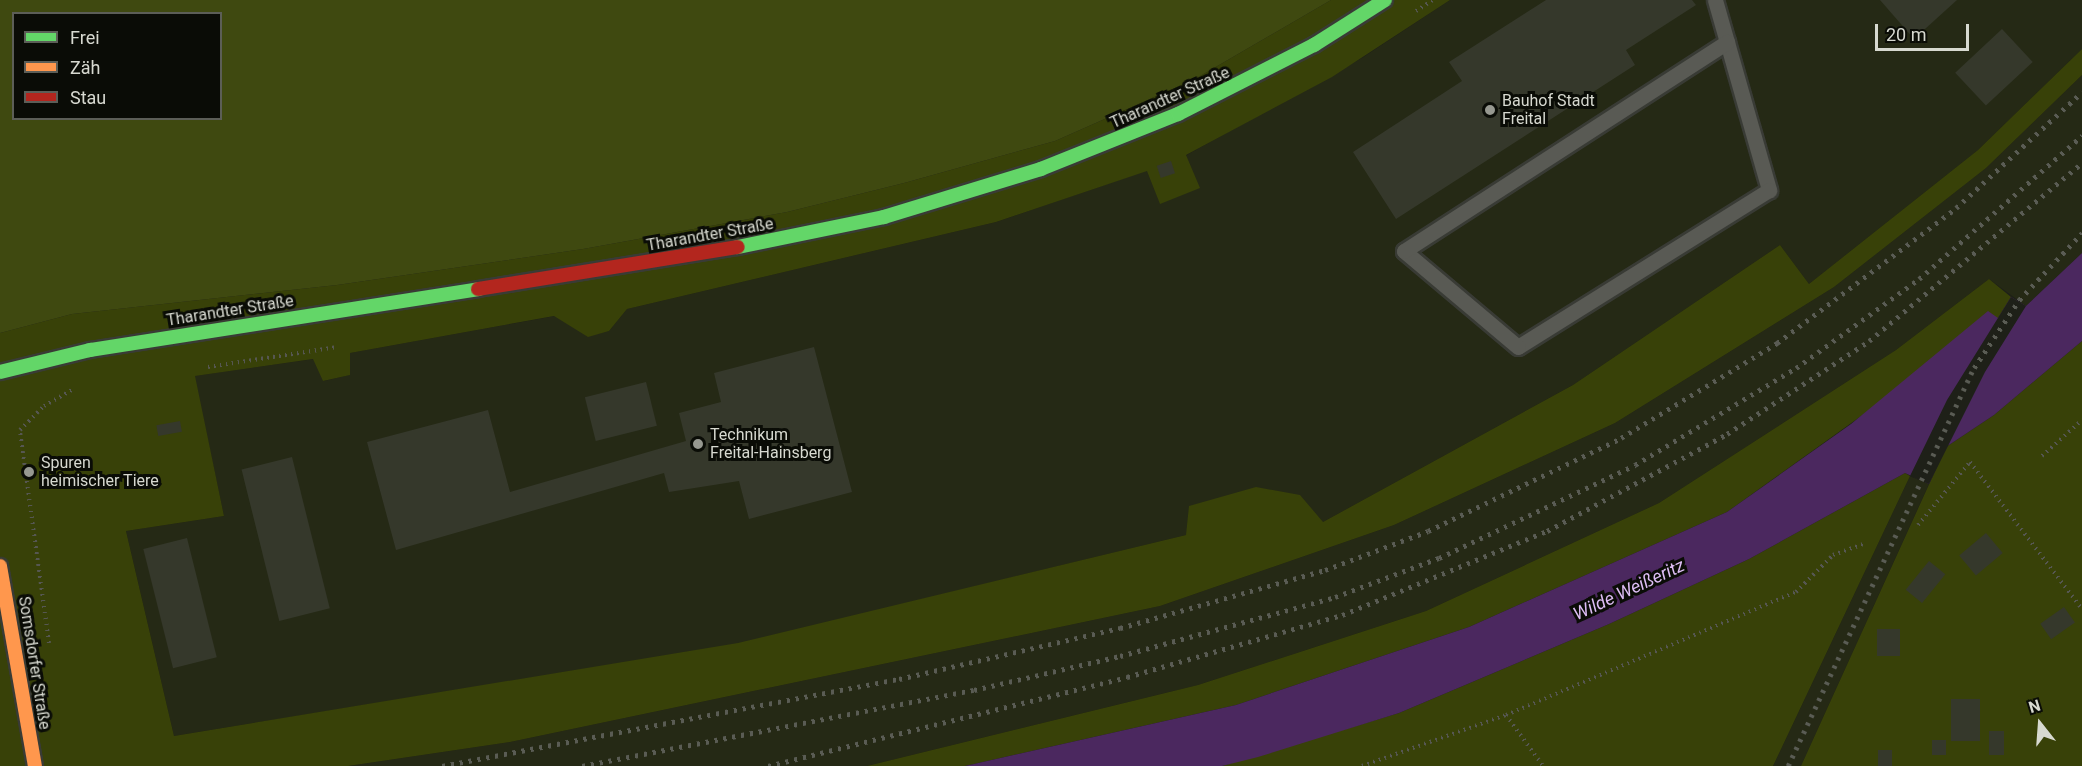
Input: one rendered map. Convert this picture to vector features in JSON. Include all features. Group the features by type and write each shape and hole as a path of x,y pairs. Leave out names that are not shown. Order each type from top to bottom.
{"main road":[{"name":"Tharandter Straße","path":"0,372 90,350 716,252 884,217 1041,169 1168,118 1277,65 1385,0"},
{"name":"Somsdorfer Straße","path":"0,566 35,766"}],"lane":[{"path":"1715,0 1727,42 1769,190 1518,347 1404,251 1727,42"}],"path":[{"path":"2042,456 2082,420"},
{"path":"20,430 49,647"},
{"path":"1918,525 1971,462 2082,609"},
{"path":"1362,766 1506,715 1796,592 1833,555 1863,544"},
{"path":"1506,715 1543,766"}],"shaded area":[{"path":"1450,0 2082,0 2082,49 1978,150 1809,284 1780,245 1573,385 1323,522 1186,535 738,644 174,736 126,531 224,516 194,376 314,359 324,381 349,375 350,353 555,316 588,336 609,331 627,309 996,222 1148,170 1160,203 1185,156 1362,58"},
{"path":"2082,75 2082,253 2026,306 1989,279 1896,350 1659,503 1426,611 1198,685 867,766 348,766 510,742 1160,606 1394,525 1615,423 1834,287 1986,168"},
{"path":"1910,476 1929,484 1801,766 1773,766"}],"green space":[{"path":"0,0 1331,0 1195,79 1055,141 904,183 787,212 583,249 337,285 72,314 0,333"},
{"path":"1331,0 1450,0 1332,77 1186,155 1200,188 1160,204 1147,171 996,222 627,309 609,331 588,337 554,316 350,353 350,375 323,381 313,359 195,376 224,516 126,531 174,736 738,643 1186,535 1189,506 1256,487 1300,495 1323,522 1573,385 1780,245 1809,284 1978,150 2082,49 2082,75 1986,168 1834,287 1615,423 1394,525 1160,606 510,742 348,766 0,766 0,333 72,314 337,285 583,249 787,212 904,183 1055,141 1195,79"},
{"path":"1989,279 2011,297 1998,318 1727,512 1469,627 1236,705 965,766 867,766 1198,685 1426,611 1659,503 1896,350"},
{"path":"2082,341 2082,766 1801,766 1946,447 1994,415"},
{"path":"1905,473 1910,476 1773,766 1222,766 1399,713 1609,624 1749,559"}],"water":[{"name":"Wilde Weißeritz","path":"2082,253 2082,341 1994,415 1946,447 1929,484 1905,473 1749,559 1609,624 1399,713 1258,757 1222,766 965,766 1236,705 1469,627 1727,512 1851,424 1988,311 1998,318 2011,297 2026,306"}],"pier":[{"path":"2011,297 2026,306 1985,372 1929,484 1910,476 1947,400"}],"building":[{"name":"Bauhof Stadt Freital","path":"1546,0 1692,0 1696,5 1626,50 1635,65 1396,219 1353,152 1462,81 1449,62"},
{"path":"1880,0 1957,0 1914,39"},
{"path":"2002,29 2033,62 1986,106 1955,73"},
{"path":"1171,161 1175,173 1161,178 1157,166"},
{"path":"814,347 852,492 749,519 739,481 669,492 664,473 396,550 367,442 488,410 510,492 686,441 679,413 721,402 714,373"},
{"path":"646,382 657,426 596,441 585,397"},
{"path":"180,421 182,432 158,436 156,425"},
{"path":"292,457 330,608 279,621 242,470"},
{"path":"1986,533 2003,553 1976,575 1959,555"},
{"path":"187,538 217,657 173,668 143,549"},
{"path":"1929,561 1945,574 1922,603 1906,590"},
{"path":"2064,607 2075,623 2051,639 2040,624"},
{"path":"1877,629 1900,629 1900,656 1877,656"},
{"path":"1951,699 1980,699 1980,741 1951,741"},
{"path":"1989,731 2004,731 2004,755 1989,755"},
{"path":"1932,740 1946,740 1946,755 1932,755"},
{"path":"1878,750 1892,750 1892,766 1878,766"}],"railway":[{"path":"442,766 899,679 1120,628 1325,570 1428,531 1621,438 1777,343 1956,208 2082,92"},
{"path":"582,766 974,690 1120,656 1335,597 1439,558 1635,465 1796,368 1919,279 2082,136"},
{"path":"768,766 1127,677 1342,615 1547,531 1727,434 1869,341 2082,163"},
{"path":"1788,766 1974,368 2019,300 2082,233"}],"traffic: fast":[{"path":"738,247 884,217 1041,169 1178,114 1314,45 1385,0"},
{"path":"0,372 90,350 478,289"}],"traffic: slow":[{"path":"0,566 35,766"}],"traffic: jam":[{"path":"478,289 738,247"}],"place":[{"name":"Bauhof Stadt Freital","path":"1490,110"},
{"name":"Technikum Freital-Hainsberg","path":"698,444"},
{"name":"Spuren heimischer Tiere","path":"29,472"}]}
